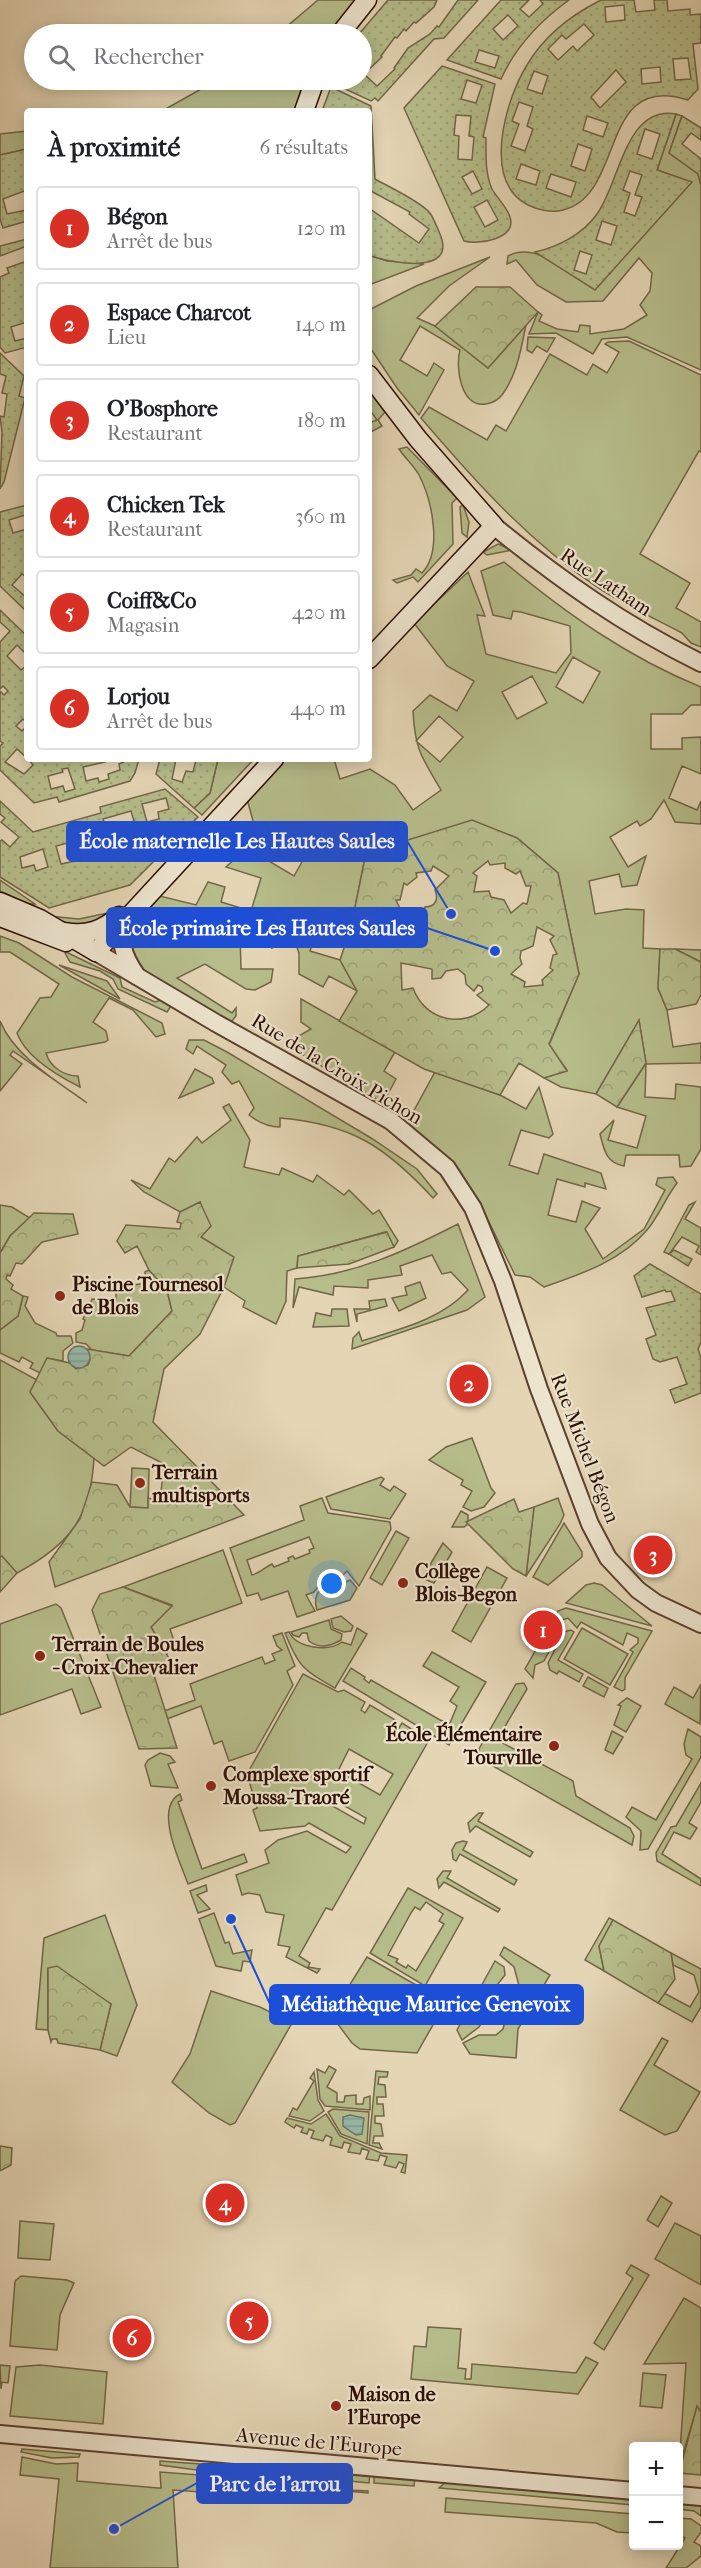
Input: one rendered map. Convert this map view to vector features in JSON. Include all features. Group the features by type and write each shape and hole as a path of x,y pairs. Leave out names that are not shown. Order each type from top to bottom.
{"main road":[{"path":"348,24 367,0"},
{"path":"305,108 311,90"},
{"path":"372,379 417,439 494,526 372,656"},
{"path":"471,502 474,524 473,549"},
{"path":"96,952 136,905 271,762"},
{"path":"0,902 63,932 96,952"},
{"path":"63,932 84,934 95,931 136,905"},
{"path":"0,917 30,931 96,952"}],"street":[{"name":"Rue Latham","path":"494,526 606,611 701,663"},
{"path":"473,549 493,541 511,540"},
{"path":"136,905 122,936 128,964 137,977"},
{"name":"Rue de la Croix Pichon","path":"96,952 391,1121 423,1145 447,1168 472,1208 512,1310"},
{"name":"Rue Michel Bégon","path":"512,1310 590,1524 608,1558 639,1590 656,1603 701,1624"},
{"name":"Avenue de l'Europe","path":"0,2434 629,2491"},
{"path":"683,2495 701,2497"}],"green space":[{"path":"318,0 358,0 340,24 290,24"},
{"path":"388,0 437,0 434,7 416,23 414,22 406,31 404,29 397,38 395,37 382,57 372,66 372,24 368,24"},
{"path":"458,0 478,0 444,38 434,39 378,101 375,98 371,101 347,90 372,90 372,81 377,86 395,69 408,48 430,34 437,26 439,27"},
{"path":"501,0 529,0 520,9 529,17 543,4 540,0 569,0 548,17 521,45 501,79 447,60","holes":["508,15 518,26 503,40 493,29","479,50 499,56 495,68 475,62"]},
{"path":"601,0 634,0 636,12 655,10 654,0 667,0 668,11 690,9 690,15 701,14 701,43 693,44 698,89 688,100 659,96 639,103 626,118 596,182 583,200 563,210 541,210 528,205 514,193 505,178 501,159 506,118 519,80 534,54 559,27","holes":["624,5 625,20 606,22 605,7","584,24 594,35 577,51 573,46 558,60 548,49 562,35 566,39","688,58 691,79 675,80 673,59","660,67 661,82 642,84 641,69","616,70 626,82 600,108 591,97","534,71 548,76 542,94 527,89","519,102 533,107 527,126 533,129 525,151 511,146 519,124 512,121","587,116 608,123 603,137 583,130","578,144 592,149 585,171 571,166","521,164 540,171 536,185 516,179","551,174 576,182 571,197 546,188"]},
{"path":"442,66 495,84 483,137 486,138 486,164 492,189 510,217 511,225 508,231 487,241 464,241 404,108","holes":["467,80 482,85 476,103 461,99","456,115 471,116 469,136 474,137 472,160 458,159 459,136 454,135","473,171 482,189 472,194 462,177","487,200 498,220 485,227 474,207"]},
{"path":"199,90 304,90 298,108 167,108"},
{"path":"330,90 337,90 371,108 323,108"},
{"path":"659,114 676,114 657,170 692,182 595,290 535,252 569,239 585,228 605,200 626,149 635,134 645,121","holes":["645,129 660,134 652,159 637,154","630,171 642,175 635,195 642,197 635,216 624,212 630,193 623,190","602,221 617,226 611,245 596,240","580,251 592,255 586,274 574,270"]},
{"path":"676,114 682,116 669,153 698,174 701,185 701,370 627,337 602,339 593,354 556,333 529,334 538,312 542,315 539,321 557,329 578,332 580,325 590,326 590,334 624,329 647,315 640,305 650,291 652,273 639,258 603,301 566,302 537,285 516,260 507,264 508,256 519,252 542,256 595,289 691,182 657,170"},
{"path":"682,116 701,128 701,140 691,133 682,144 701,159 701,185 698,174 669,153"},
{"path":"372,124 375,179 412,199 430,213 440,234 443,247 439,256 431,261 419,263 391,261 372,256 372,210 419,243 429,229 409,214 410,212 372,192"},
{"path":"24,131 24,150 0,155 0,134"},
{"path":"24,150 24,191 3,199 7,214 24,211 24,222 3,228 0,219 0,155"},
{"path":"24,240 24,247 0,256 0,246"},
{"path":"372,256 387,261 424,264 372,284"},
{"path":"490,257 449,286 417,318 435,326 488,368 526,325 518,361 511,379 502,395 495,401 478,404 471,400 465,393 459,376 460,350 420,326 400,360 427,376 434,363 444,370 419,415 397,388 372,350 372,308 416,286"},
{"path":"24,262 24,323 11,327 15,341 24,339 24,348 5,353 0,347 0,277 9,273 7,268"},
{"path":"476,287 510,287 538,312 488,368 435,326"},
{"path":"528,337 555,338 547,352 537,346 532,353 527,350"},
{"path":"629,341 701,375 701,452 699,451 640,554 690,583 676,608 701,622 701,647 691,643 682,633 597,587 548,550 482,487 421,418 429,407 487,440 496,425 506,431 550,354 587,375 593,364 607,373 619,352 605,344"},
{"path":"0,353 24,376 19,396 24,398 24,402 4,482 0,489 2,432 0,416 4,417 7,394 2,393 6,376 0,374"},
{"path":"372,390 385,412 378,420 382,426 372,431 372,422 377,420 372,413"},
{"path":"407,447 457,498 452,503 453,544 418,582 413,577 397,583 393,580 411,575 416,569 422,573 432,552 434,539 431,511 424,485 399,449"},
{"path":"463,505 469,522 467,537 462,533 460,507"},
{"path":"24,506 24,515 9,520 13,533 24,530 24,576 22,574 12,585 24,595 24,609 0,586 0,512"},
{"path":"498,544 512,550 487,555 483,552"},
{"path":"504,562 597,632 647,662 701,687 701,705 691,705 682,714 651,714 651,749 682,749 682,738 701,737 701,774 682,766 669,798 697,810 701,801 701,824 675,822 664,800 651,819 640,826 637,821 610,837 628,867 646,856 637,885 622,887 619,874 589,881 595,914 626,909 644,910 643,948 660,949 658,988 667,1010 673,1047 701,1043 701,1063 646,1064 645,1097 675,1099 676,1084 701,1087 701,1149 691,1166 680,1167 679,1155 626,1155 624,1166 613,1162 605,1150 600,1134 614,1120 608,1140 637,1148 646,1116 617,1107 646,1063 639,1021 596,1094 561,1087 544,1078 567,1070 549,1045 579,974 558,873 517,838 472,821 366,853 351,927 321,918 310,951 340,960 357,991 329,976 323,987 299,974 299,953 293,937 272,948 272,934 240,935 241,969 273,969 271,982 255,990 246,989 205,964 177,978 232,1013 236,1008 236,1016 231,1022 223,1020 147,976 131,961 132,939 136,925 160,896 196,905 208,882 225,887 221,902 251,911 261,878 226,867 238,856 250,859 267,843 272,832 255,828 247,799 282,762 335,762 340,779 370,769 395,785 413,810 441,790 424,761 417,742 440,762 463,737 439,716 417,740 413,711 430,695 457,711 474,681 447,666 414,623 468,572 485,616 477,615 486,654 556,673 571,653 570,626 521,612 513,611 511,619 493,615 481,571","holes":["573,657 600,672 583,703 556,687","532,676 547,703 517,719 502,692","284,830 311,846 294,876 267,860"]},
{"path":"0,610 24,633 24,652 17,645 7,656 21,670 24,668 24,720 16,726 22,731 24,729 24,755 17,749 5,762 24,774 33,765 30,762 105,762 83,767 86,781 98,778 99,782 109,779 108,774 120,770 119,764 138,762 130,781 59,802 57,797 34,803 0,770 0,746 3,743 0,741 0,691 4,695 8,691 3,686 0,689 0,642 10,631 0,622","holes":["68,768 75,789 65,792 63,786 51,789 48,776 63,772 62,769"]},
{"path":"159,762 175,762 172,779 182,782 186,771 193,772 196,762 217,762 210,793 194,808 156,774"},
{"path":"217,762 251,762 202,815 194,808 210,793"},
{"path":"165,789 198,817 130,885 49,908 0,877 0,841 2,840 10,847 19,837 1,822 5,818 0,814 0,801 33,832 101,813 100,807","holes":["166,798 169,809 158,812 159,819 147,822 142,804","131,811 134,821 122,825 125,837 110,841 103,819","100,828 103,841 93,844 94,850 82,854 84,859 61,864 56,846 79,840 78,836","43,849 48,867 36,871 34,865 22,868 20,857"]},
{"path":"472,820 517,838 558,873 579,974 549,1044 567,1071 544,1078 519,1063 500,1095 424,1069 339,1021 357,991 340,960 351,927 366,853","holes":["488,861 490,865 505,863 505,868 516,874 520,871 526,886 531,886 527,904 523,903 511,913 504,900 491,897 489,891 474,892 477,876 473,873","433,866 449,876 435,890 437,897 435,902 425,907 420,928 421,923 407,915 404,917 396,900 400,900 404,883 407,885 417,877 416,873 431,871","537,927 554,936 550,940 557,954 553,955 550,968 553,970 542,980 543,985 524,987 525,982 511,974 522,964 521,951 533,946","401,963 432,969 432,979 441,978 446,971 458,969 465,975 466,984 474,991 478,985 482,987 483,991 477,995 489,1005 468,1018 446,1018 426,1008 413,988 402,990"]},
{"path":"0,880 35,904 27,904 0,891"},
{"path":"117,911 103,923 69,928 48,916 79,919"},
{"path":"0,936 19,943 72,977 162,1023 165,1034 156,1037 133,1010 109,998 93,1022 106,1031 108,1040 46,1053 58,1070 78,1076 80,1087 62,1077 35,1058 21,1042 17,1033 40,998 51,997 59,984 10,952 0,952"},
{"path":"660,949 675,949 701,962 701,995 696,1004 667,1010 658,988"},
{"path":"675,949 701,950 701,962"},
{"path":"64,951 120,978 122,987 155,1002 161,1000 171,1006 167,1012 118,989 113,979 100,971 70,962"},
{"path":"59,965 107,981 120,999"},
{"path":"301,999 395,1052 384,1071 396,1079 383,1103 285,1044 311,1029 301,1022"},
{"path":"639,1020 646,1063 617,1107 596,1094"},
{"path":"0,1021 16,1046 50,1077 13,1051 10,1055 22,1064 0,1091"},
{"path":"189,1040 204,1040 227,1052 371,1138 417,1169 437,1194 433,1198 399,1164 382,1151 347,1132 305,1121 280,1118 280,1127 256,1120 249,1115 254,1108 239,1081 232,1084 222,1072 226,1065 197,1046 193,1054 186,1049"},
{"path":"195,1069 212,1078 214,1083 179,1098"},
{"path":"435,1072 500,1095 526,1109 539,1087 553,1134 549,1138 521,1130 509,1165 538,1174 544,1154 601,1173 606,1189 585,1183 585,1187 557,1179 548,1215 576,1222 582,1201 600,1208 585,1229 603,1259 644,1229 665,1190 656,1185 658,1178 673,1177 677,1183 647,1230 637,1241 613,1258 544,1287 530,1277 515,1275 479,1202 447,1159 406,1125"},
{"path":"229,1104 250,1140 244,1167 279,1175 282,1168 313,1182 317,1175 344,1195 349,1190 373,1214 379,1210 398,1241 394,1247 386,1232 298,1256 297,1268 287,1271 286,1301 276,1324 243,1307 245,1301 224,1287 233,1257 201,1237 200,1202 180,1212 144,1192 131,1180 150,1189 169,1158 175,1162 197,1137 202,1143 231,1120 223,1107"},
{"path":"200,1202 211,1226 201,1237 234,1257 224,1287 200,1334 164,1369 153,1422 244,1515 55,1587 49,1562 80,1519 92,1482 117,1485 130,1507 148,1508 148,1498 160,1501 164,1464 131,1447 104,1466 58,1431 30,1392 47,1358 70,1363 76,1369 88,1365 90,1360 87,1349 129,1356 172,1311 167,1290 149,1270 137,1246 125,1253 117,1241 126,1225 180,1229 181,1223 177,1222 180,1212"},
{"path":"695,1202 685,1219 701,1228 701,1255 696,1252 699,1246 682,1237 669,1254 664,1252 689,1205"},
{"path":"0,1205 12,1207 30,1218 10,1236 0,1253"},
{"path":"34,1213 73,1214 78,1234 42,1242 22,1264 16,1263 10,1276 7,1275 6,1279 13,1285 11,1289 23,1296 18,1316 0,1330 0,1253 10,1236"},
{"path":"458,1224 485,1297 467,1310 352,1349 353,1338 359,1332 362,1341 405,1328 445,1309 468,1290 451,1272 442,1274 432,1255 400,1266 402,1275 368,1280 368,1288 334,1286 333,1295 299,1287 293,1308 295,1279 317,1277 359,1267 399,1252"},
{"path":"387,1232 394,1247 349,1264 297,1268 298,1256"},
{"path":"674,1250 692,1259 688,1266 669,1254"},
{"path":"650,1264 701,1294 701,1342 698,1349 701,1358 701,1393 675,1403 670,1390 687,1384 677,1357 660,1362 653,1359 646,1339 656,1335 646,1308 675,1301 671,1291 666,1292 665,1290 642,1297 634,1276"},
{"path":"149,1270 167,1290 172,1311 129,1356 92,1350 86,1344 76,1342 76,1333 82,1330 85,1320 83,1319 92,1299 116,1300 116,1288 146,1283 145,1272"},
{"path":"420,1282 426,1298 399,1311 392,1298 407,1295 405,1287"},
{"path":"23,1296 28,1297 25,1306 35,1323 56,1333 57,1336 71,1336 73,1343 63,1351 63,1361 47,1358 40,1373 30,1368 33,1363 22,1357 19,1362 0,1353 0,1330 18,1316"},
{"path":"385,1299 387,1306 357,1314 357,1322 354,1309 370,1309 369,1301"},
{"path":"332,1309 347,1309 349,1326 313,1327 316,1313 331,1316"},
{"path":"0,1360 37,1380 30,1392 58,1431 94,1458 88,1497 74,1528 51,1552 17,1573 0,1557"},
{"path":"472,1438 495,1493 484,1507 471,1511 463,1507 472,1491 461,1485 463,1480 429,1460 446,1447"},
{"name":"Terrain multisports","path":"132,1468 149,1469 148,1508 130,1507"},
{"path":"381,1477 384,1479 380,1485 390,1491 394,1486 406,1494 390,1519 331,1509 326,1497"},
{"path":"322,1498 328,1513 390,1522 391,1529 359,1586 347,1571 341,1577 321,1583 314,1592 306,1595 315,1611 297,1617 288,1591 261,1600 258,1593 247,1596 230,1548 304,1520 300,1506","holes":["309,1537 314,1548 309,1550 310,1553 295,1559 293,1556 288,1558 289,1561 274,1567 272,1564 252,1575 247,1560"]},
{"path":"558,1498 564,1515 526,1576 534,1507"},
{"path":"514,1499 519,1512 534,1507 526,1576 513,1569 466,1522"},
{"path":"461,1511 468,1515 468,1524 464,1527 452,1527"},
{"path":"564,1523 582,1552 582,1557 548,1585 533,1577"},
{"path":"396,1531 409,1538 382,1585 370,1578"},
{"path":"443,1543 452,1552 434,1583 422,1578"},
{"path":"223,1550 242,1603 170,1629 175,1644 169,1646 167,1654 151,1627 172,1605 123,1587"},
{"path":"2,1556 17,1573 0,1592 0,1557"},
{"path":"487,1567 507,1578 471,1642 452,1631"},
{"path":"342,1579 346,1582 350,1580 357,1588 350,1600 317,1610 316,1598 320,1589"},
{"path":"594,1583 602,1585 652,1626 566,1603 586,1585"},
{"path":"123,1587 172,1606 151,1627 170,1660 153,1672 177,1748 139,1749 92,1610 100,1594"},
{"name":"Terrain de Boules - Croix-Chevalier","path":"56,1604 61,1608 101,1707 81,1714 72,1689 0,1715 0,1624"},
{"path":"566,1608 652,1631 625,1678 625,1689 622,1691 614,1687 633,1652 630,1650 638,1643 638,1638 627,1633 623,1645 581,1622 577,1628 568,1618 559,1621 561,1629 544,1661 535,1665 533,1678 525,1669 558,1611"},
{"path":"341,1616 353,1626 351,1631 344,1632 333,1628 331,1619"},
{"path":"329,1620 331,1629 342,1634 341,1640 333,1644 317,1645 309,1641 307,1633 302,1633 299,1637 291,1632"},
{"path":"357,1628 367,1634 335,1688 304,1667 294,1654 285,1633 289,1632 305,1645 320,1648 342,1642 351,1645"},
{"path":"582,1628 628,1654 610,1685 564,1659"},
{"path":"571,1630 574,1632 558,1660 583,1674 579,1682 559,1671 557,1674 550,1670 548,1663 564,1632"},
{"path":"282,1633 295,1666 287,1671 293,1685 255,1752 229,1761 222,1741 214,1744 201,1706 167,1719 164,1711 195,1700 190,1684 262,1657 265,1664 275,1660 272,1654 282,1650 277,1646 273,1636"},
{"path":"432,1652 486,1682 449,1745 343,1681 351,1668 365,1677 364,1679 369,1683 371,1680 440,1720 450,1723 457,1706 450,1701 459,1687 423,1666"},
{"path":"303,1674 338,1692 344,1690 365,1702 361,1710 365,1713 370,1705 397,1721 393,1729 397,1731 402,1723 429,1740 332,1910 326,1908 299,1956 310,1963 308,1967 320,1969 317,1973 286,1957 290,1947 278,1945 284,1915 266,1912 260,1895 248,1893 242,1895 236,1875 269,1863 265,1850 278,1840 307,1831 346,1853 351,1847 309,1823 305,1826 260,1831 253,1810 257,1808 247,1774","holes":["349,1749 393,1774 380,1795 338,1771","324,1794 366,1818 364,1824 322,1800"]},
{"path":"588,1677 608,1688 604,1697 583,1686"},
{"path":"524,1683 527,1689 497,1740 573,1781 576,1796 630,1828 634,1836 632,1845 479,1758 479,1749 516,1684"},
{"path":"701,1684 700,1724 665,1704 674,1687 693,1698"},
{"path":"627,1698 641,1706 626,1732 614,1725 621,1706 618,1705"},
{"path":"688,1729 701,1737 701,1757 648,1849 640,1850 641,1831 626,1817 632,1807 656,1820 692,1759 686,1755 684,1744"},
{"path":"612,1731 623,1737 613,1754 605,1750"},
{"path":"160,1753 170,1756 175,1762 168,1764 178,1788 151,1786 145,1765 148,1760"},
{"path":"701,1783 701,1802 689,1823 697,1828 690,1839 674,1832 662,1854 701,1879 701,1886 657,1861 656,1853 671,1827 676,1826"},
{"path":"180,1794 182,1800 178,1802 202,1869 244,1854 247,1862 188,1884 175,1850 169,1823 172,1801"},
{"path":"479,1813 483,1813 478,1821 533,1852 530,1857 476,1826 470,1832 468,1823"},
{"path":"467,1842 463,1850 517,1880 514,1885 460,1854 456,1861 453,1859 452,1850 456,1843"},
{"path":"443,1871 451,1871 447,1878 500,1909 498,1912 444,1882 439,1888 437,1879"},
{"path":"206,1885 207,1891 197,1895 210,1909 198,1913 190,1891"},
{"path":"408,1888 463,1918 425,1986 370,1953","holes":["426,1902 443,1914 439,1921 444,1924 416,1971 408,1965 406,1968 396,1962 398,1959 388,1955 415,1907 420,1910"]},
{"path":"214,1913 225,1943 229,1942 233,1954 252,1950 250,1962 243,1961 241,1971 216,1966 199,1919"},
{"path":"105,1915 137,2005 117,2056 100,2050 111,2004 48,1969 48,2030 36,2029 44,1938"},
{"path":"609,1918 613,1920 599,1946 604,1971 585,1960"},
{"path":"613,1920 671,1953 675,1979 658,2003 604,1971 599,1946"},
{"path":"504,1947 550,1975 518,2029 516,2058 470,2054 463,2043 479,2035 496,2035 503,2029 509,2006 520,1989 514,1967 500,1955"},
{"path":"671,1953 701,1969 701,2007 692,2022 658,2003 664,1993 690,2007 699,1992 694,1975 673,1965"},
{"path":"367,1957 446,2002 417,2053 360,2049 352,2043 331,2015"},
{"path":"495,1961 504,1967 505,1975 493,1990 488,2013 479,2027 462,2040 457,2030"},
{"path":"57,1966 111,2004 100,2050 58,2043 57,2039 52,2039 51,2042 48,2030 48,1968"},
{"path":"211,1991 260,2007 292,2023 235,2123 230,2125 209,2113 172,2082 190,2054"},
{"path":"662,2038 668,2041 654,2065 700,2092 677,2131 665,2135 620,2110"},
{"path":"329,2066 336,2070 327,2087 337,2093 337,2102 344,2102 345,2096 356,2095 356,2104 363,2104 364,2098 370,2096 370,2110 325,2106 320,2099 317,2069 325,2073"},
{"path":"376,2071 388,2072 387,2077 379,2077 378,2084 385,2085 386,2097 377,2097 377,2104 383,2104 384,2116 375,2116 375,2123 381,2124 383,2136 374,2136 373,2143 379,2143 382,2149 369,2145"},
{"path":"314,2072 318,2100 324,2111 310,2121 289,2116 293,2108 297,2110 314,2081 310,2078"},
{"path":"333,2109 369,2112 367,2144 341,2134 328,2112"},
{"path":"326,2114 340,2136 381,2153 407,2155 405,2173 401,2172 404,2164 399,2162 396,2168 384,2165 387,2157 380,2155 378,2161 366,2159 369,2151 362,2148 360,2154 348,2152 351,2144 344,2142 342,2148 330,2145 332,2138 326,2135 323,2141 311,2138 314,2131 309,2129 307,2134 301,2132 303,2128 296,2125 294,2128 285,2122 287,2118 311,2124"},
{"path":"0,2146 12,2148 11,2165 0,2171"},
{"path":"661,2196 672,2203 658,2227 647,2220"},
{"path":"20,2221 54,2224 50,2260 18,2258"},
{"path":"675,2223 701,2236 701,2285 655,2259"},
{"path":"631,2265 649,2275 604,2350 594,2343 633,2278 626,2273"},
{"path":"21,2276 67,2280 74,2283 60,2315 57,2350 10,2346 15,2281"},
{"path":"684,2298 701,2308 701,2412 697,2407 683,2454 683,2442 681,2442 686,2363 644,2364"},
{"path":"428,2327 461,2329 458,2368 466,2369 465,2379 471,2379 472,2364 576,2373 586,2357 598,2363 578,2394 411,2379 414,2346 426,2347"},
{"path":"0,2365 10,2366 8,2383 2,2382 1,2389"},
{"path":"40,2365 107,2372 103,2424 10,2416 16,2367"},
{"path":"643,2373 666,2375 662,2408 640,2406"},
{"path":"697,2406 701,2412 701,2475 683,2473 683,2458"},
{"path":"22,2449 80,2454 79,2457 52,2458 21,2452"},
{"path":"22,2457 56,2464 78,2463 77,2481 158,2488 161,2488 160,2472 199,2475 214,2473 215,2493 173,2490 178,2568 50,2568 59,2479 20,2475"},
{"path":"160,2461 213,2465 213,2467 197,2470 160,2465"},
{"path":"351,2472 370,2473 369,2483 350,2481"},
{"path":"232,2474 334,2482 348,2490 368,2491 368,2493 233,2481"},
{"path":"374,2474 415,2477 414,2486 374,2483"},
{"path":"446,2482 629,2497 629,2505 439,2488"},
{"path":"446,2498 629,2514 629,2533 617,2532 596,2523 445,2512"},
{"path":"683,2501 701,2503 701,2516 694,2511 683,2510"},
{"path":"683,2518 691,2519 701,2526 701,2532 694,2542 701,2546 701,2556 686,2568 666,2568 677,2550 683,2550 685,2538 683,2537"}],"shaded area":[{"path":"79,1346 87,1349 90,1357 87,1365 79,1368 71,1365 68,1357 71,1349"},
{"path":"350,2115 364,2118 362,2134 356,2135 343,2126 343,2117"}],"place":[{"name":"École maternelle Les Hautes Saules","path":"451,914"},
{"name":"École primaire Les Hautes Saules","path":"495,951"},
{"name":"Piscine Tournesol de Blois","path":"60,1296"},
{"name":"Espace Charcot","path":"469,1384"},
{"name":"Terrain multisports","path":"140,1483"},
{"name":"O'Bosphore","path":"653,1555"},
{"name":"Collège Blois-Begon","path":"403,1583"},
{"name":"Bégon","path":"543,1630"},
{"name":"Terrain de Boules - Croix-Chevalier","path":"40,1656"},
{"name":"École Élémentaire Tourville","path":"554,1746"},
{"name":"Complexe sportif Moussa-Traoré","path":"211,1786"},
{"name":"Médiathèque Maurice Genevoix","path":"231,1919"},
{"name":"Chicken Tek","path":"225,2203"},
{"name":"Coiff&Co","path":"249,2321"},
{"name":"Lorjou","path":"132,2338"},
{"name":"Maison de l'Europe","path":"336,2406"},
{"name":"Parc de l'arrou","path":"114,2529"}]}
